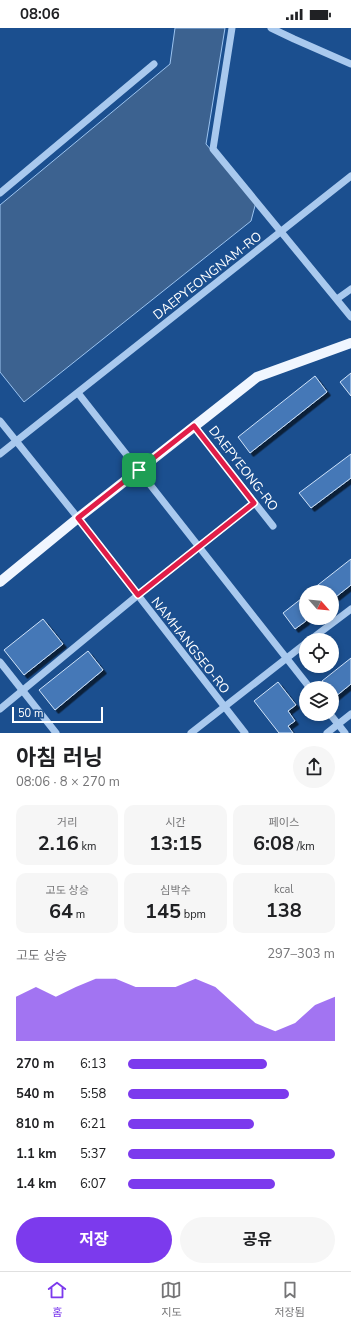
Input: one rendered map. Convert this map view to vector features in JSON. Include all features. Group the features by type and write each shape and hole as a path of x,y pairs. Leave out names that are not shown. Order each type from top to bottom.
{"main road":[{"name":"DAEPYEONG-RO","path":"0,582 78,518 257,377 351,343"}],"street":[{"path":"232,28 214,149 351,317"},
{"path":"271,28 351,64"},
{"path":"0,193 154,64"},
{"name":"DAEPYEONGNAM-RO","path":"0,454 351,176"},
{"path":"337,299 351,289"},
{"path":"78,393 304,681"},
{"name":"NAMHANGSEO-RO","path":"0,421 78,518 245,733"},
{"name":"DAEPYEONG-RO","path":"194,426 273,526"},
{"path":"0,709 138,595 254,503"},
{"path":"319,633 351,608"},
{"path":"191,733 299,648"},
{"path":"0,662 56,733"},
{"path":"327,733 351,714"},
{"path":"336,721 345,733"}],"water":[{"path":"175,28 225,28 206,144 256,202 251,221 24,402 0,372 0,205 170,64"}],"building":[{"path":"351,373 351,396 340,382"},
{"path":"315,376 327,392 250,453 238,437"},
{"path":"351,454 351,478 311,508 299,493"},
{"path":"351,559 351,585 339,594 339,585 318,585"},
{"path":"299,600 299,625 300,625 295,629 283,613"},
{"path":"43,619 63,644 24,675 4,650"},
{"path":"88,651 103,670 55,710 39,690"},
{"path":"351,658 351,684 339,694 339,681 322,681 332,673 339,673 339,668"},
{"path":"278,682 296,705 288,711 295,721 288,726 293,733 279,733 254,701"}],"route":[{"path":"194,426 254,503 138,595 78,518 139,470 194,426"}]}
